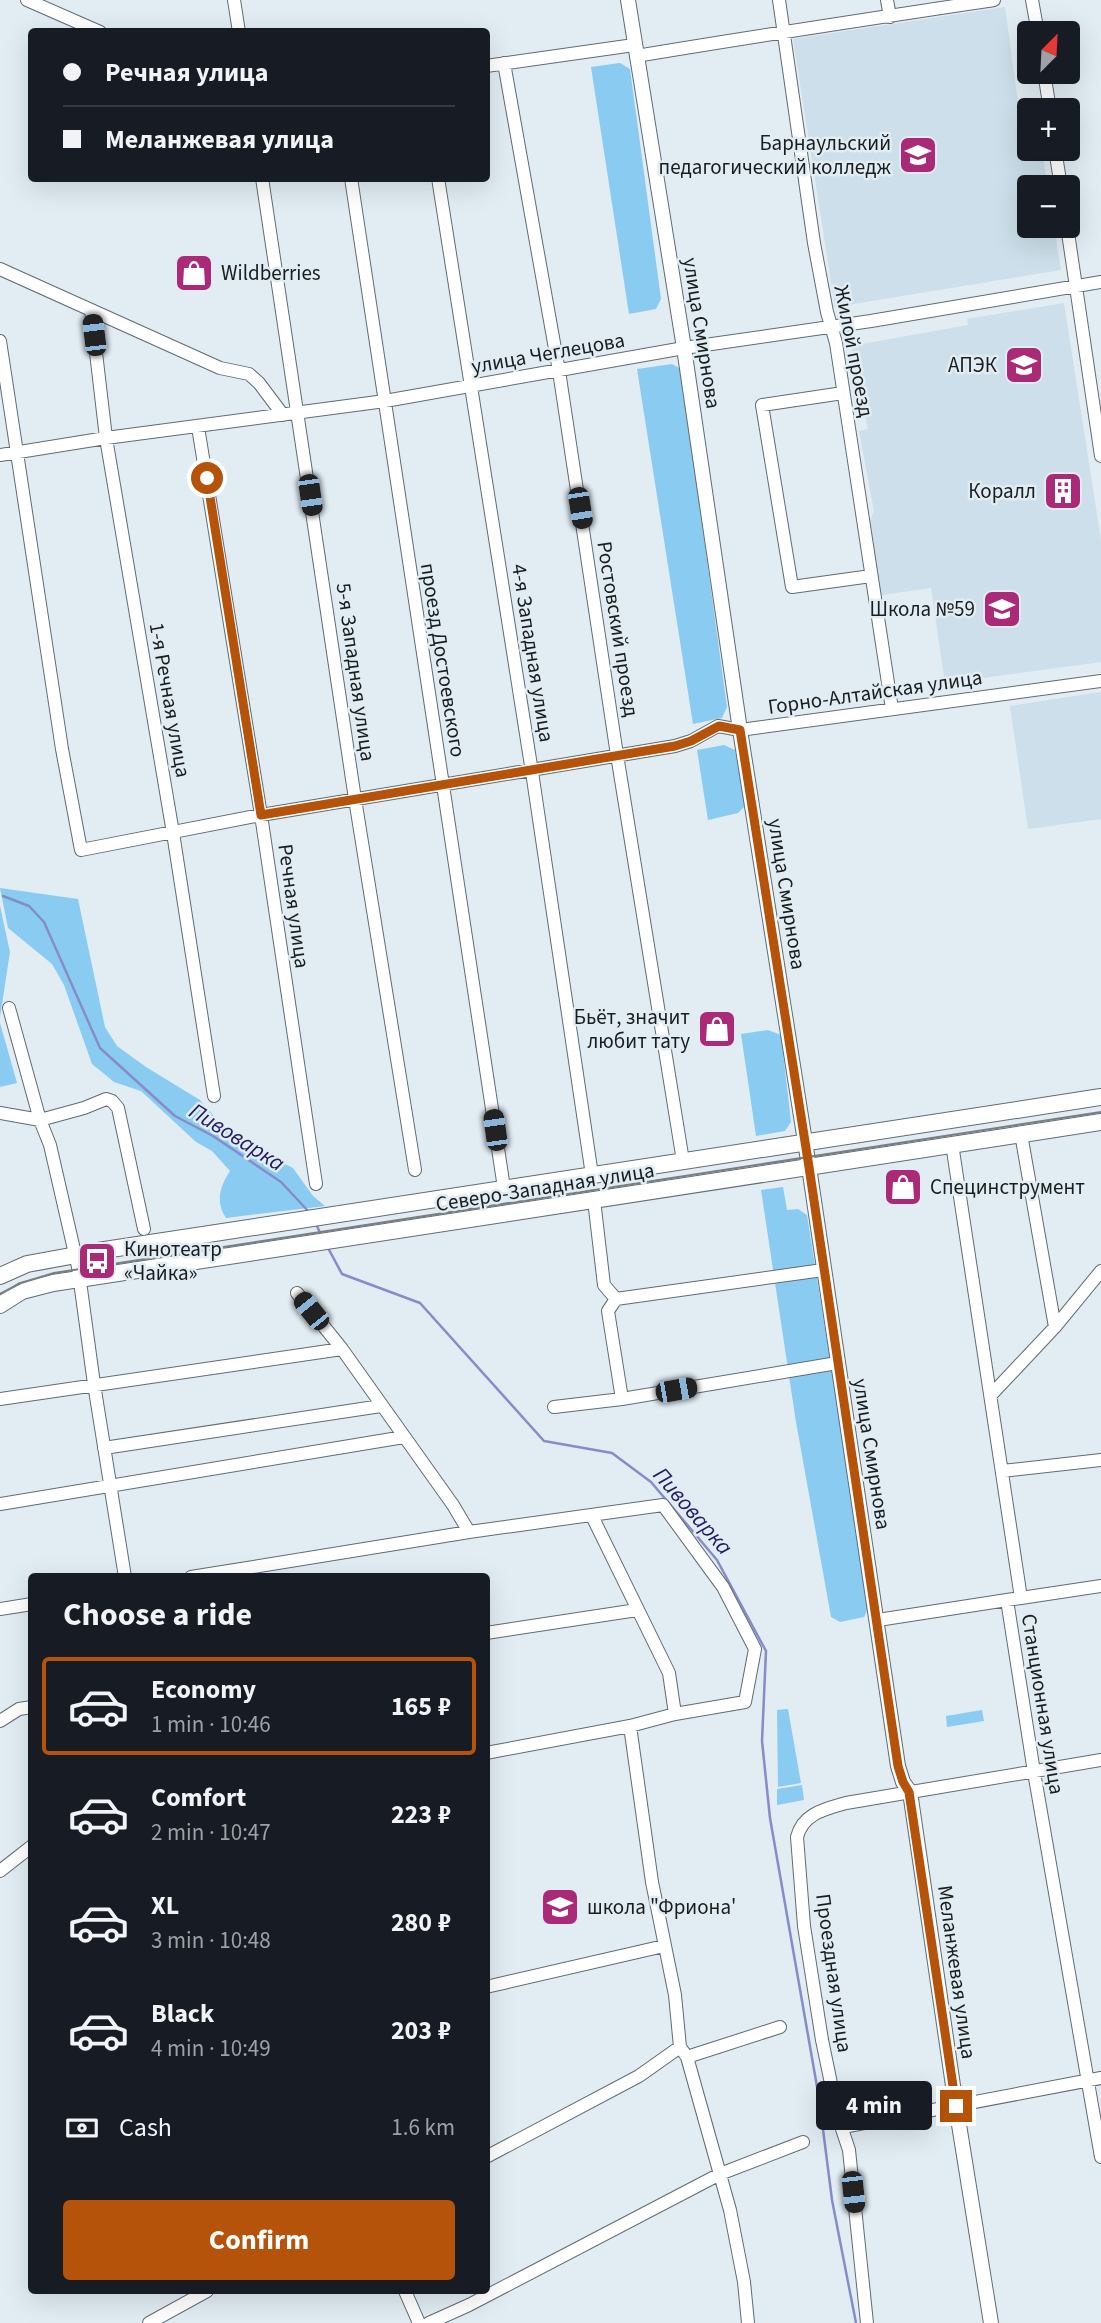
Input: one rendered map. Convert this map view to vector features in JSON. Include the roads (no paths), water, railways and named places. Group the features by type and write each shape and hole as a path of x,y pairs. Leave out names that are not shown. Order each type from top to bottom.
{"main road":[{"name":"Северо-Западная улица","path":"0,1276 27,1264 74,1255 1101,1097"},
{"name":"Северо-Западная улица","path":"0,1305 22,1291 80,1279 1101,1122"}],"street":[{"path":"27,0 91,28"},
{"path":"234,0 238,28"},
{"name":"улица Смирнова","path":"628,0 684,348 898,1766 909,1792"},
{"name":"Жилой проезд","path":"779,0 814,243 832,327 892,709"},
{"path":"887,0 890,17"},
{"path":"490,65 783,31 994,0"},
{"path":"1032,0 1036,21"},
{"name":"Ростовский проезд","path":"504,63 559,371 617,755 683,1161"},
{"name":"5-я Западная улица","path":"263,182 355,799 415,1170"},
{"name":"проезд Достоевского","path":"352,182 504,1188"},
{"name":"4-я Западная улица","path":"439,182 532,772 592,1175"},
{"path":"1069,238 1101,456"},
{"path":"0,269 220,368 248,374 259,383 282,415"},
{"name":"улица Чеглецова","path":"0,455 106,438 385,401 684,348 832,327 1101,282"},
{"name":"1-я Речная улица","path":"91,310 106,438 173,833 214,1096"},
{"path":"0,341 18,452"},
{"path":"843,393 762,405 792,587 871,576"},
{"name":"Речная улица","path":"198,427 261,815 316,1184"},
{"name":"Горно-Алтайская улица","path":"18,452 62,749 81,850 261,815 532,772 675,746 719,726 740,730 1101,681"},
{"path":"9,1008 40,1119 50,1145 80,1279 124,1573"},
{"path":"0,1113 40,1119 84,1108 106,1099 112,1101 118,1108 144,1229"},
{"path":"1021,1134 1055,1327"},
{"name":"Станционная улица","path":"952,1144 1021,1598 1007,1600 1034,1772 1095,2079 1101,2157"},
{"path":"594,1200 604,1285 616,1298"},
{"path":"616,1298 823,1270"},
{"path":"991,1395 1055,1327 1101,1272"},
{"path":"297,1293 342,1349 453,1505 469,1532"},
{"path":"616,1298 608,1311 622,1399"},
{"path":"0,1399 342,1349"},
{"path":"554,1407 622,1399 837,1363"},
{"path":"104,1448 381,1406"},
{"path":"0,1504 404,1437"},
{"path":"1002,1471 1101,1460"},
{"path":"216,1573 469,1532 663,1505 723,1587 755,1648 745,1702 490,1751"},
{"path":"592,1516 669,1673 675,1714"},
{"path":"1021,1598 1101,1586"},
{"path":"878,1620 1007,1600"},
{"path":"0,1609 28,1605"},
{"path":"490,1632 637,1610"},
{"path":"0,1721 19,1709 28,1708"},
{"path":"630,1726 652,1882 684,2052 730,2210 748,2323"},
{"name":"Проездная улица","path":"867,2323 849,2150 838,2116 822,2040 804,1926 797,1837 803,1823 818,1811 874,1797 1101,1760"},
{"name":"Меланжевая улица","path":"909,1792 991,2323"},
{"path":"0,1871 28,1849"},
{"path":"490,1986 664,1945"},
{"path":"490,2155 684,2052 780,2026"},
{"path":"843,2127 1095,2079"},
{"path":"429,2323 469,2305 720,2174 803,2142"},
{"path":"149,2323 202,2294"},
{"path":"406,2294 419,2323"}],"waterway":[{"name":"Пивоварка","path":"3,896 29,906 44,922 100,1048 175,1116 213,1136 281,1182 309,1212"},
{"name":"Пивоварка","path":"316,1224 322,1237"},
{"name":"Пивоварка","path":"327,1246 342,1274 420,1303 544,1441 612,1453 651,1482 717,1560 766,1651 762,1741 770,1818 819,2098 832,2200 856,2323"}],"tram line":[{"path":"0,1294 21,1283 54,1273 1101,1112"}],"place":[{"name":"Барнаульский педагогический колледж","path":"918,155"},
{"name":"Wildberries","path":"194,273"},
{"name":"АПЭК","path":"1024,365"},
{"name":"Коралл","path":"1063,491"},
{"name":"Школа №59","path":"1002,609"},
{"name":"Бьёт, значит любит тату","path":"717,1029"},
{"name":"Специнструмент","path":"903,1187"},
{"name":"Кинотеатр «Чайка»","path":"97,1261"},
{"name":"школа \"Фриона'","path":"560,1907"}]}
